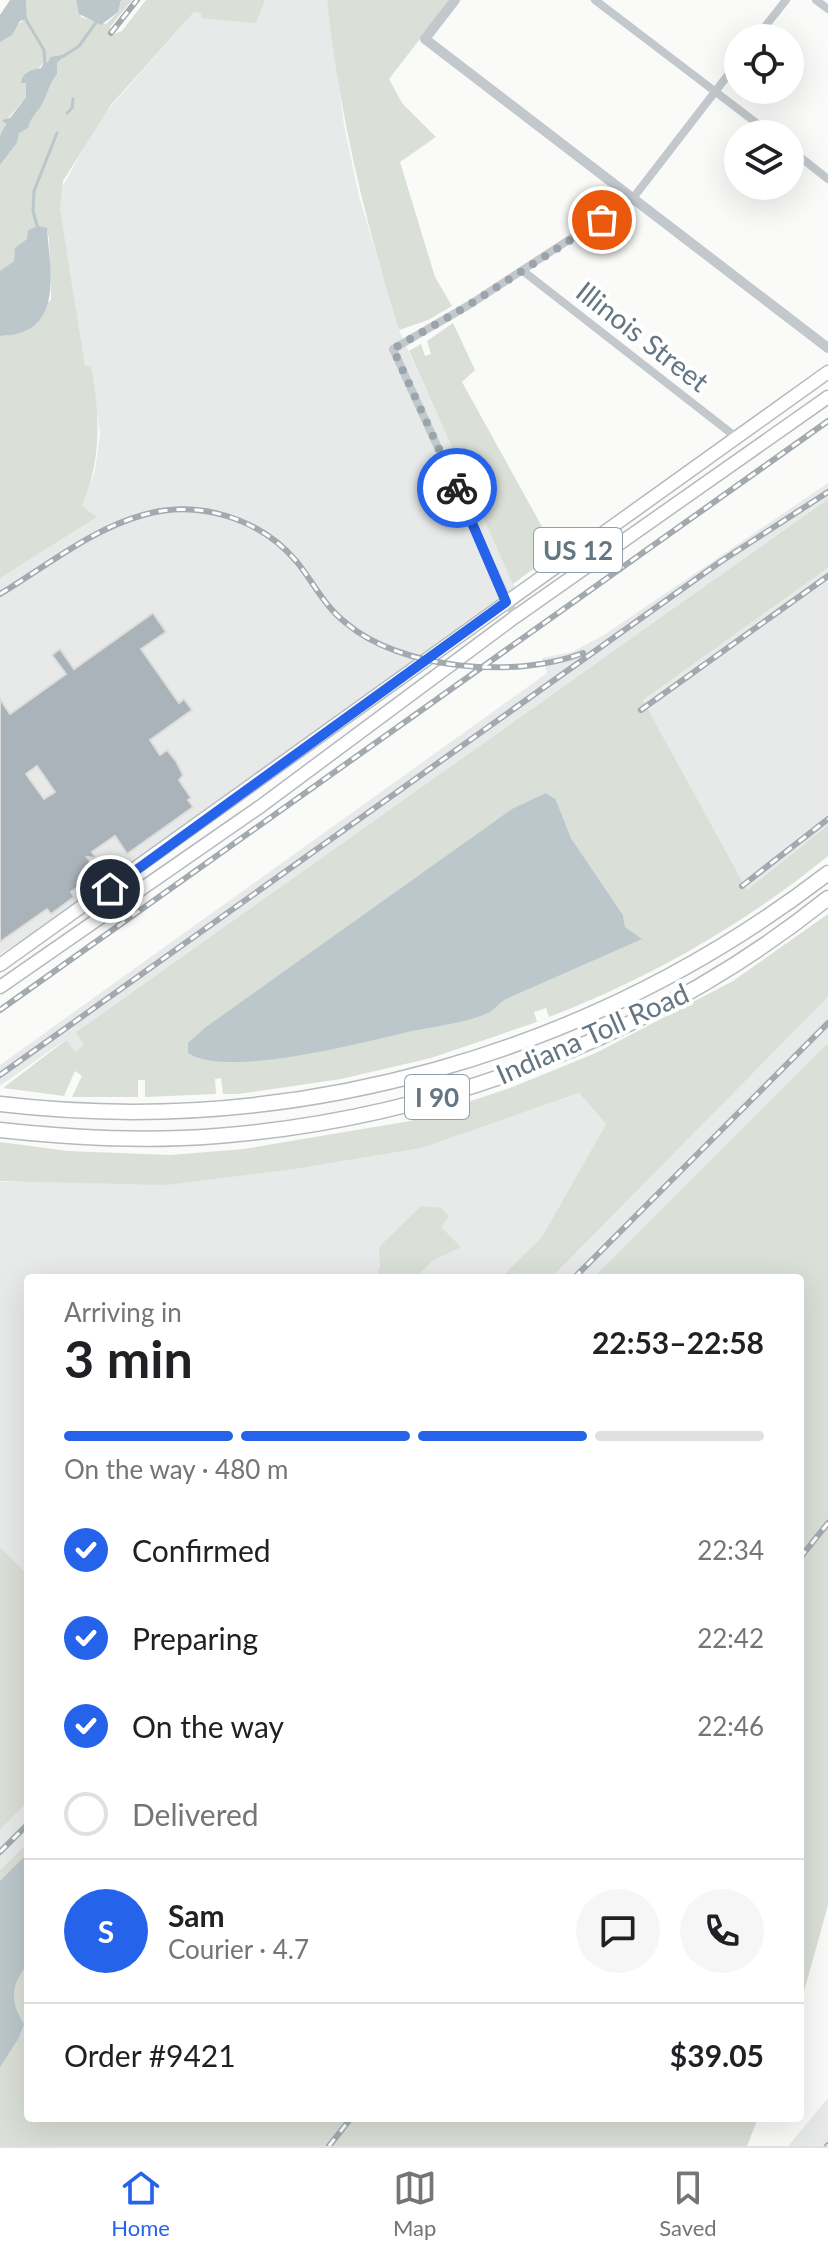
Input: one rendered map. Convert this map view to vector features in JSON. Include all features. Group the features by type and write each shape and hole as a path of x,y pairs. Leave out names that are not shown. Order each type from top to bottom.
{"highway":[{"name":"Indiana Toll Road","path":"0,1104 95,1112 208,1109 315,1098 432,1072 544,1035 681,970 747,931 828,873"},
{"name":"Indiana Toll Road","path":"0,1130 107,1139 216,1137 326,1122 442,1096 557,1055 626,1025 735,963 828,898"}],"main road":[{"name":"US 12","path":"0,965 828,372"},
{"name":"US 12","path":"0,987 261,806 515,617 828,397"}],"street":[{"path":"455,0 425,39 828,348"},
{"path":"595,0 753,120"},
{"path":"767,24 786,0"},
{"path":"816,0 828,9"},
{"path":"515,617 393,349 523,271 633,198 724,81"},
{"path":"804,160 828,179"},
{"name":"Illinois Street","path":"523,271 736,437"}],"shaded area":[{"path":"10,0 26,0 27,19 20,21 12,35 0,42 0,15"},
{"path":"26,0 76,0 81,17 106,24 118,12 121,0 132,0 110,27 112,35 122,31 146,0 265,0 256,23 201,18 201,13 194,12 110,106 63,181 60,208 85,366 91,366 96,402 96,454 82,506 97,517 0,578 0,336 7,336 51,300 51,291 47,231 39,228 28,230 28,239 14,255 15,261 0,271 0,165 17,143 18,133 37,112 57,63 65,54 50,57 49,63 45,62 22,83 26,82 26,97 5,122 5,130 0,136 0,42 27,19"},
{"path":"76,0 121,0 118,12 101,25 79,14"},
{"path":"258,0 327,0 344,125 359,196 399,330 515,587 34,933 0,954 0,577 97,517 82,506 95,470 100,434 90,366 85,367 60,191 99,120 194,12 201,13 201,17"},
{"path":"327,0 450,0 389,79 402,103 436,137 400,162 435,277 452,306 428,320 399,330 355,167"},
{"path":"66,54 57,63 57,74 28,128 19,133 17,143 0,165 0,136 6,124 2,120 10,118 26,97 26,83 21,83 23,76 41,68 50,57"},
{"path":"38,226 47,228 50,263 49,298 44,313 21,333 0,336 0,271 14,261 15,248 27,239 28,230"},
{"path":"453,323 475,370 462,382 556,552 513,584 409,351 421,344 425,356 431,354 427,341"},
{"path":"828,483 828,499 76,1032 85,1045 75,1053 65,1040 0,1086 0,1065 547,673 542,658 572,652 604,635"},
{"path":"828,499 828,568 643,700 747,890 828,825 828,856 796,881 695,948 586,1002 549,1017 546,1008 534,1012 537,1022 431,1058 341,1079 223,1094 221,1078 215,1079 216,1094 145,1097 145,1080 138,1080 138,1097 72,1097 82,1076 75,1071 64,1096 3,1088 66,1040 75,1052 84,1045 76,1032","holes":["556,800 571,838 623,915 625,927 641,939 504,1000"]},
{"path":"828,568 828,825 747,890 643,700"},
{"path":"546,793 556,800 571,838 623,915 625,927 642,939 504,1000 490,1012 462,1022 330,1050 264,1060 207,1060 188,1053 188,1043 206,1027 512,809"},
{"path":"828,914 828,997 555,1274 504,1274 542,1237 606,1124 579,1093 422,1148 295,1169 166,1185 0,1181 0,1142 68,1151 170,1155 244,1149 410,1121 510,1088 596,1053 733,981"},
{"path":"828,997 828,1043 597,1274 555,1274"},
{"path":"828,1043 828,1905 804,1992 804,1274 597,1274"},
{"path":"579,1093 606,1124 542,1237 504,1274 24,1274 24,1571 0,1547 0,1182 295,1169 422,1148"},
{"path":"421,1206 441,1208 449,1217 441,1227 461,1247 434,1260 419,1274 377,1274 379,1247"},
{"path":"0,1547 24,1571 24,1806 0,1830"},
{"path":"24,1806 24,1846 0,1870 0,1830"},
{"path":"24,1846 24,2122 756,2122 747,2146 0,2146 0,1870"},
{"path":"24,1857 24,1970 15,1986 14,2000 24,2024 0,2067 0,1881"},
{"path":"828,2098 828,2146 788,2146"}],"building":[{"path":"153,613 166,632 141,649 179,703 184,699 192,710 150,740 160,755 167,750 176,761 183,775 179,780 193,807 127,854 115,836 92,852 96,858 87,857 97,872 71,892 74,897 51,914 47,909 0,942 0,699 10,714 66,674 52,655 60,649 74,669","holes":["37,766 55,792 44,799 26,774"]}],"waterway":[{"path":"25,18 44,50 45,64"},
{"path":"62,57 79,46 97,21"},
{"path":"67,113 72,108 73,99"},
{"path":"38,229 33,211 34,191 57,133"}],"railway":[{"path":"111,33 137,0"},
{"path":"0,1010 828,421"},
{"path":"0,1075 720,562 828,492"},
{"path":"0,594 87,539 124,521 164,511 206,511 227,516 265,534 297,562 339,617 369,639 397,651 427,660 493,667 525,666 583,653"},
{"path":"641,710 828,576"},
{"path":"742,886 828,819"},
{"path":"578,1274 828,1023"},
{"path":"804,1553 828,1523"},
{"path":"0,1852 24,1828"},
{"path":"329,2146 348,2122"}],"way so far":[{"path":"457,488 393,349 469,305 602,220"}],"route":[{"path":"110,889 506,602 483,542 457,488"}]}
